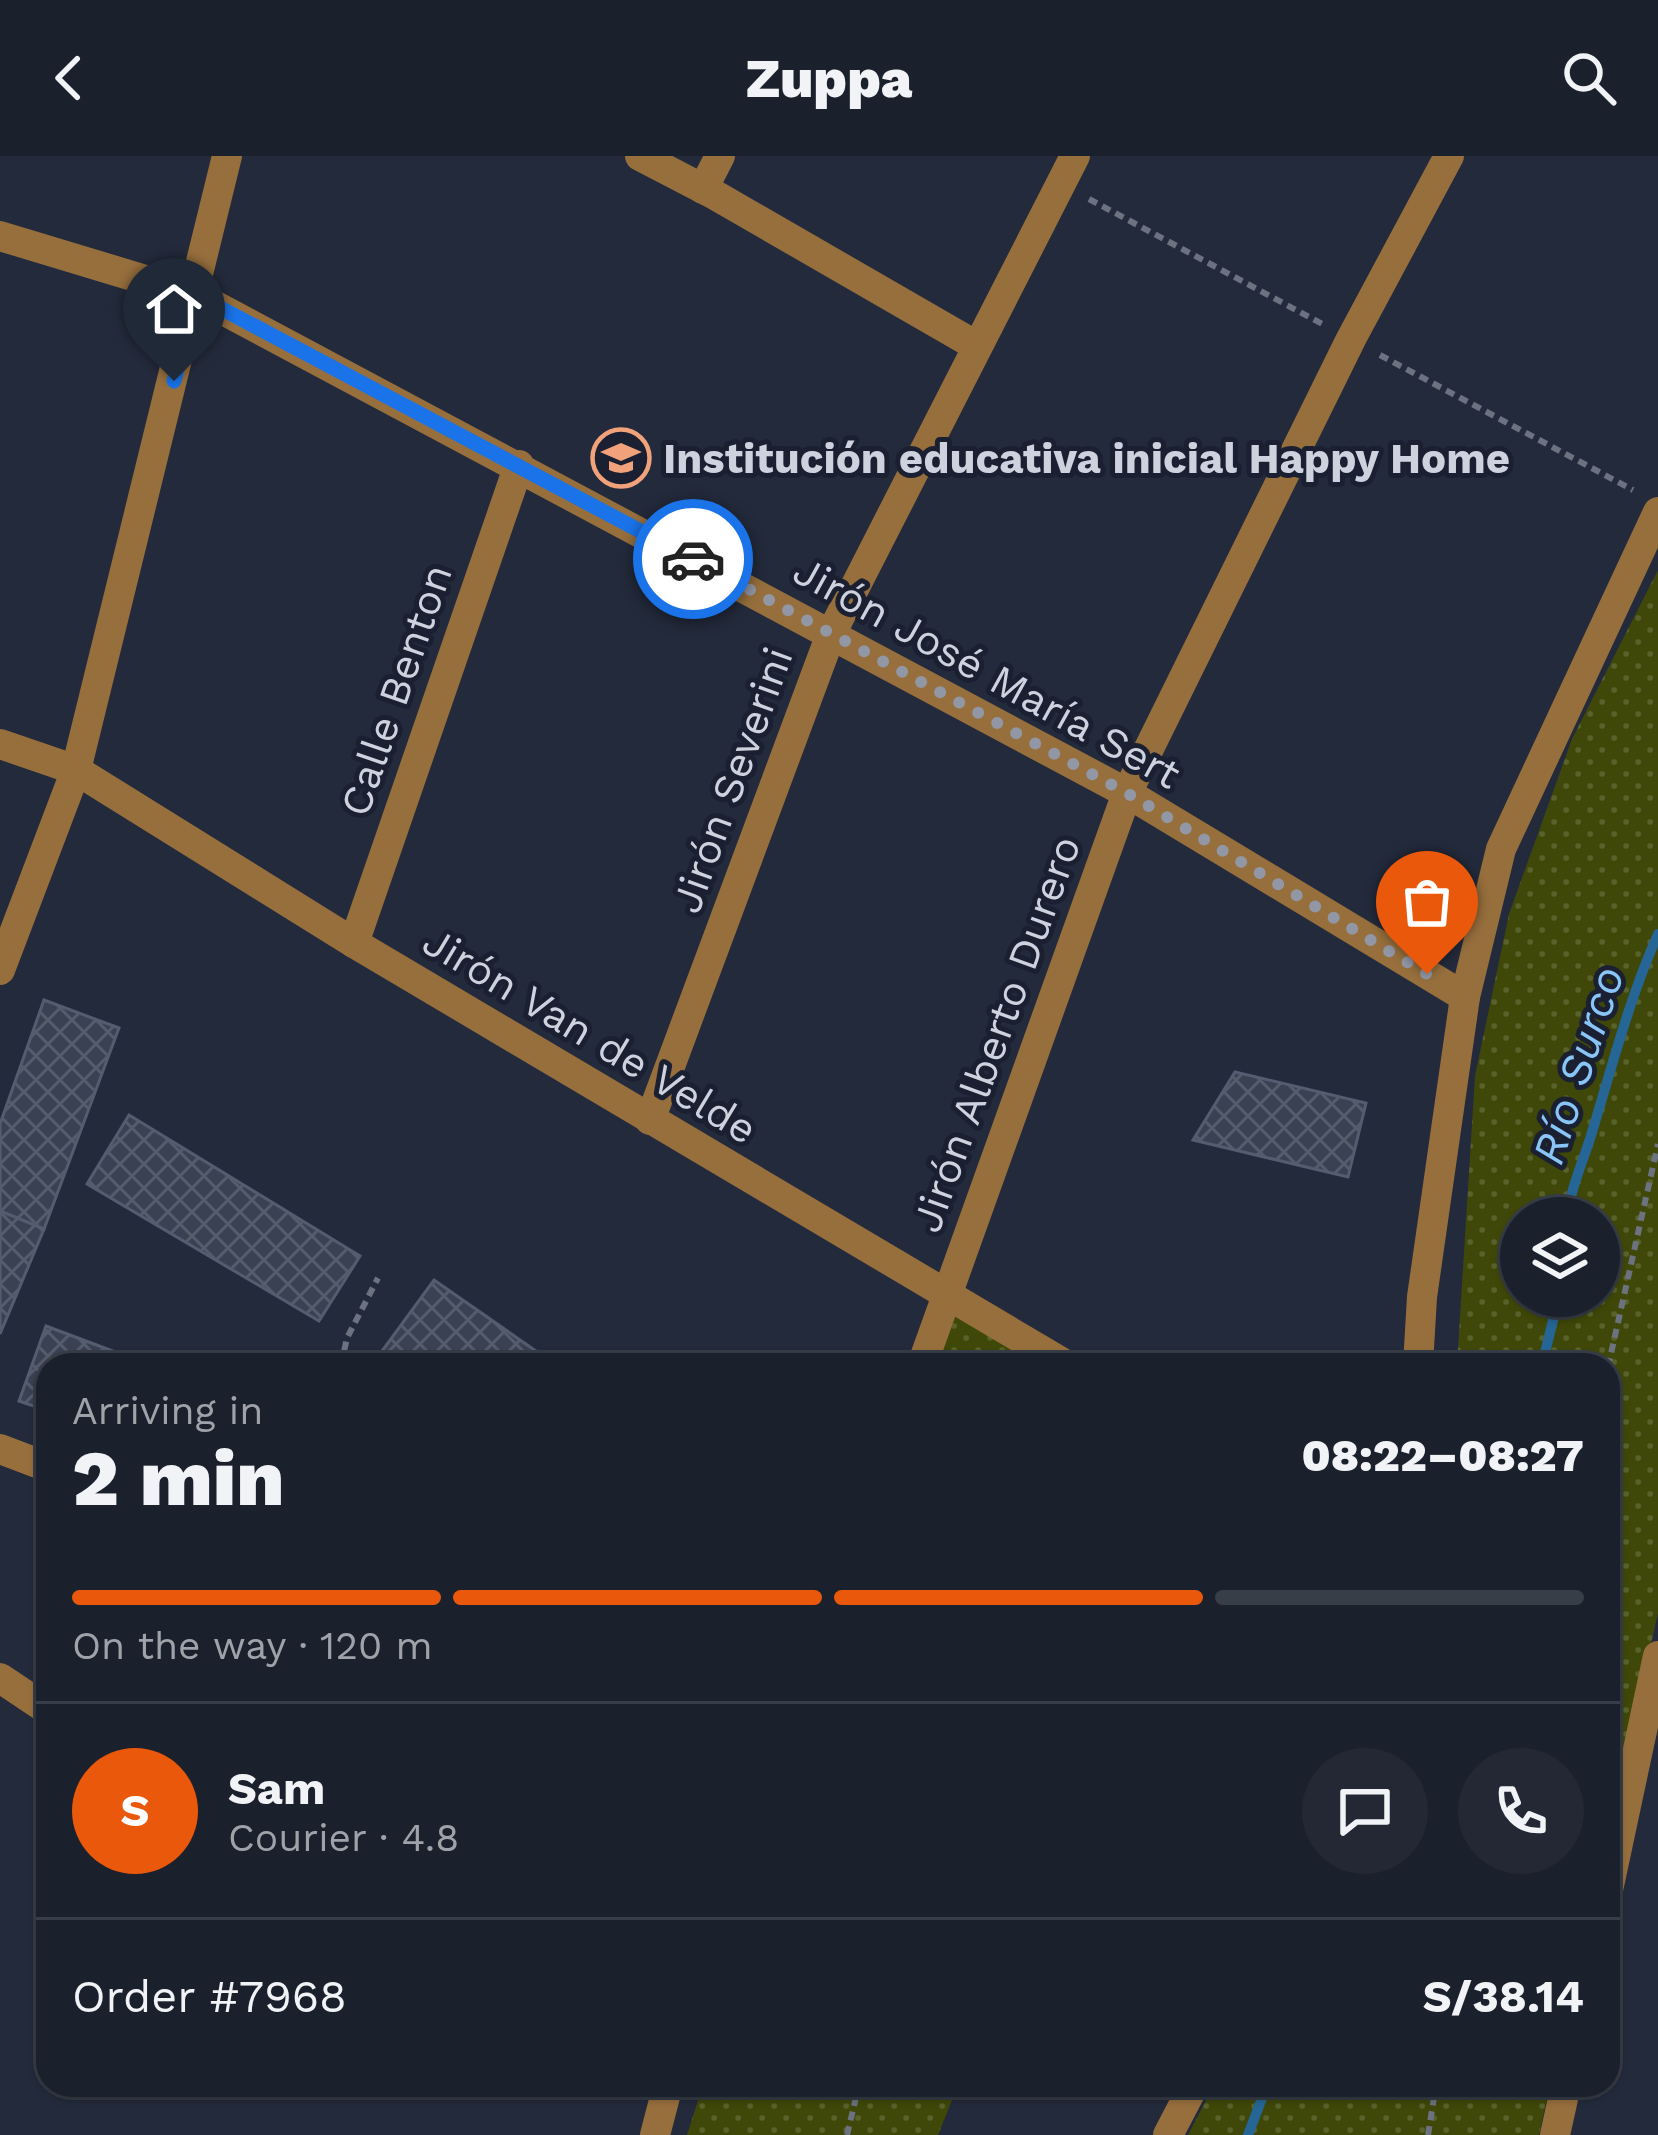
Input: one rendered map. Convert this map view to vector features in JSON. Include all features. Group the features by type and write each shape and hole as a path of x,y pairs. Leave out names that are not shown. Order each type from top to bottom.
{"street":[{"path":"0,970 76,770 196,295 226,156"},
{"path":"640,156 976,345"},
{"path":"703,189 719,156"},
{"name":"Jirón Severini","path":"650,1120 831,634 1075,156"},
{"name":"Jirón Alberto Durero","path":"926,1353 1127,793 1351,339 1449,156"},
{"name":"Jirón José María Sert","path":"0,236 196,295 1127,793 1465,997"},
{"name":"Calle Benton","path":"354,943 519,465"},
{"path":"1419,1353 1422,1298 1465,997 1502,849 1658,512"},
{"name":"Jirón Van de Velde","path":"0,744 76,770 354,943 1045,1353"},
{"path":"0,1449 36,1463"},
{"path":"1620,1844 1652,1720 1658,1656"},
{"path":"0,1678 36,1701"},
{"path":"655,2135 665,2097"},
{"path":"1168,2135 1188,2097"},
{"path":"1555,2135 1563,2097"}],"path":[{"path":"1611,1353 1658,1144"},
{"path":"344,1353 378,1278"},
{"path":"847,2135 856,2097"},
{"path":"1428,2135 1434,2097"}],"green space":[{"path":"1658,570 1658,1613 1620,1780 1620,1353 1458,1353 1475,1076 1509,914 1572,739"},
{"path":"955,1310 1018,1353 941,1353"},
{"path":"699,2097 953,2097 938,2135 687,2135"},
{"path":"1208,2097 1547,2097 1539,2135 1188,2135"}],"building":[{"path":"44,1000 119,1028 44,1229 0,1211 0,1124"},
{"path":"1235,1072 1366,1103 1348,1177 1193,1140"},
{"path":"129,1115 360,1256 319,1321 87,1184"},
{"path":"0,1211 44,1229 0,1334"},
{"path":"434,1280 539,1353 381,1353"},
{"path":"46,1326 118,1353 36,1353"},
{"path":"36,1354 36,1407 19,1401"}],"waterway":[{"name":"Río Surco","path":"1572,1197 1622,1030 1658,934"},
{"name":"Río Surco","path":"1545,1353 1554,1317"},
{"name":"Río Surco","path":"1248,2135 1262,2097"}],"way so far":[{"path":"693,559 1127,793 1427,974"}],"place":[{"name":"Institución educativa inicial Happy Home","path":"621,458"}],"route":[{"path":"174,381 196,295 693,559"}]}
